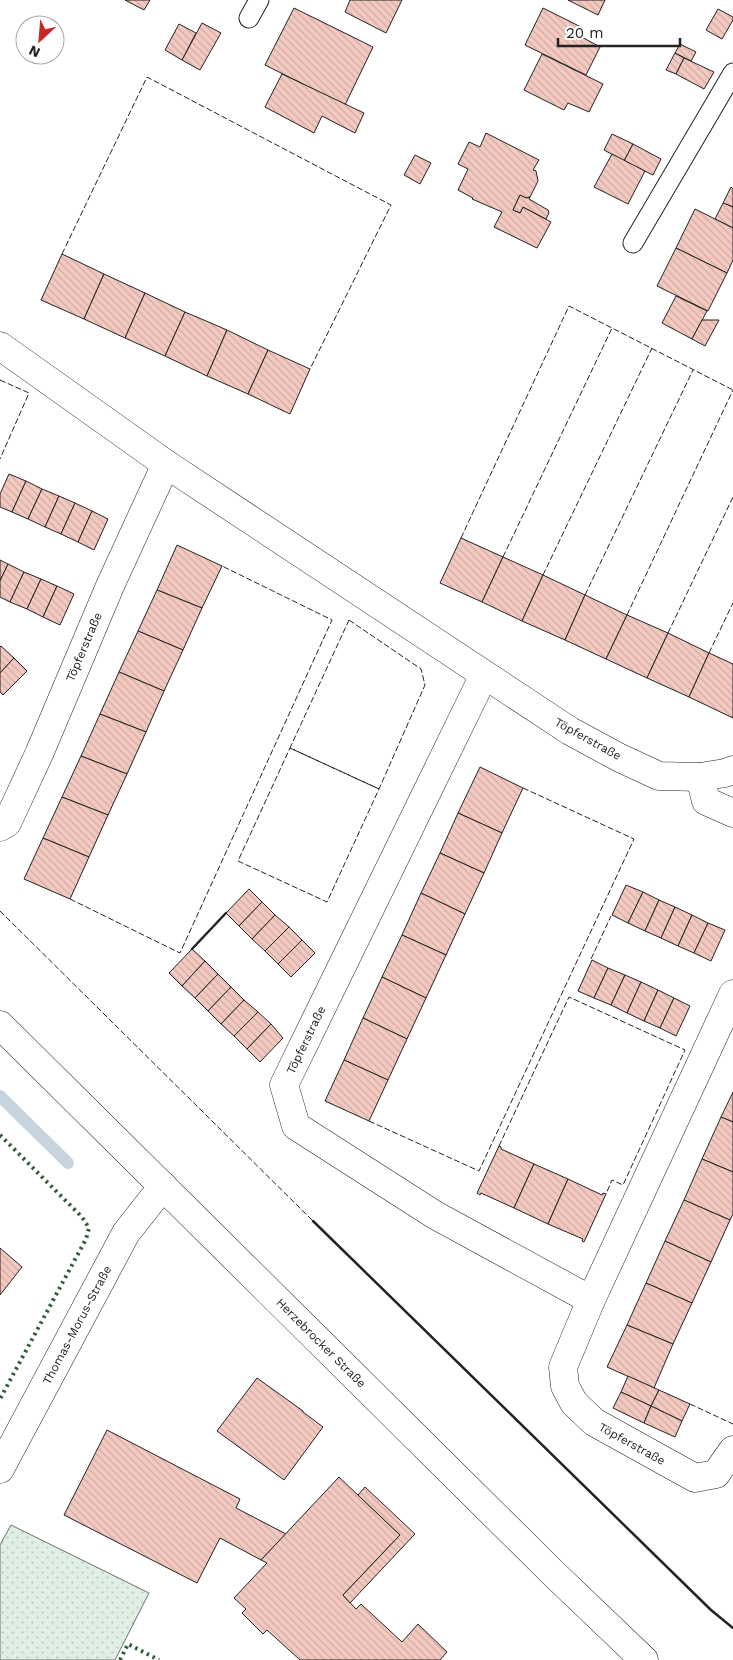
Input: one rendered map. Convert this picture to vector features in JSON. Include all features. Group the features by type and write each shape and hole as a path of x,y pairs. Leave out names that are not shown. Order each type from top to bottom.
{"street":[{"name":"Töpferstraße","path":"0,346 166,464 484,676 570,731 659,776 700,777 725,774 733,770"},
{"name":"Töpferstraße","path":"0,827 7,823 39,754 110,586 166,464"},
{"name":"Töpferstraße","path":"484,676 284,1085 296,1126 434,1215 591,1300"},
{"path":"700,777 706,801 733,813"},
{"name":"Töpferstraße","path":"733,994 591,1300 563,1367 565,1386 574,1403 594,1422 695,1478 716,1474 733,1450"},
{"name":"Herzebrocker Straße","path":"0,1025 559,1579 644,1660"},
{"name":"Thomas-Morus-Straße","path":"0,1466 126,1233 163,1186"}],"lane":[{"path":"249,18 259,0"},
{"path":"633,243 733,73"}],"green space":[{"path":"11,1525 149,1593 115,1660 0,1660 0,1545"}],"building":[{"path":"125,0 150,0 144,10"},
{"path":"350,0 402,0 386,33 345,12"},
{"path":"568,0 605,0 598,15"},
{"path":"294,8 373,47 345,105 265,65"},
{"path":"543,8 583,28 580,36 600,47 586,75 525,45"},
{"path":"718,9 733,17 722,39 706,30"},
{"path":"202,23 221,33 200,70 182,60"},
{"path":"179,24 196,33 182,60 165,50"},
{"path":"680,44 696,52 691,61 675,53"},
{"path":"675,53 684,58 676,74 666,70"},
{"path":"542,54 603,84 589,112 568,103 564,110 524,90"},
{"path":"684,58 714,72 704,89 676,74"},
{"path":"282,74 364,113 355,133 322,116 314,133 265,107"},
{"path":"486,133 539,160 533,170 536,171 538,181 530,197 526,198 520,195 513,210 520,213 523,207 551,222 537,248 494,227 502,212 472,199 458,190 468,169 458,164 469,142 480,147"},
{"path":"612,134 633,144 624,161 604,150"},
{"path":"633,144 661,159 653,175 624,161"},
{"path":"612,154 645,171 628,204 594,187"},
{"path":"415,155 431,163 420,184 404,175"},
{"path":"731,187 733,189 733,207 723,203"},
{"path":"520,195 526,198 530,197 529,199 548,210 549,213 546,219 523,207 520,213 513,210"},
{"path":"723,203 733,207 733,228 715,219"},
{"path":"695,209 733,228 733,260 727,273 676,248"},
{"path":"676,248 727,273 708,311 657,286"},
{"path":"62,254 104,274 84,319 41,300"},
{"path":"104,274 145,293 125,338 84,319"},
{"path":"145,293 185,312 165,356 125,338"},
{"path":"676,296 707,311 692,339 662,323"},
{"path":"185,312 227,330 207,376 165,356"},
{"path":"702,320 719,320 705,346 692,339"},
{"path":"227,330 268,350 248,394 207,376"},
{"path":"268,350 310,369 290,414 248,394"},
{"path":"9,474 26,481 12,512 0,507 0,494"},
{"path":"26,481 42,489 28,519 12,512"},
{"path":"42,489 59,496 45,527 28,519"},
{"path":"59,496 75,503 61,534 45,527"},
{"path":"75,503 92,511 78,542 61,534"},
{"path":"92,511 108,519 94,550 78,542"},
{"path":"461,538 503,557 482,602 440,583"},
{"path":"177,545 222,566 202,608 157,590"},
{"path":"503,557 543,575 522,621 482,602"},
{"path":"0,560 8,564 0,581"},
{"path":"8,564 24,572 10,602 0,597 0,581"},
{"path":"24,572 41,579 27,609 10,602"},
{"path":"543,575 585,595 565,640 522,621"},
{"path":"41,579 57,586 43,617 27,609"},
{"path":"57,586 74,594 60,625 43,617"},
{"path":"157,590 202,608 183,650 138,631"},
{"path":"585,595 627,615 606,659 565,640"},
{"path":"627,615 668,633 647,678 606,659"},
{"path":"138,631 183,650 164,691 119,672"},
{"path":"668,633 709,653 689,697 647,678"},
{"path":"0,647 14,658 0,673"},
{"path":"709,653 733,664 733,718 689,697"},
{"path":"14,658 27,671 3,695 0,692 0,673"},
{"path":"119,672 164,691 146,732 100,714"},
{"path":"100,714 146,732 127,774 81,756"},
{"path":"81,756 127,774 108,815 62,797"},
{"path":"480,767 523,788 502,833 458,813"},
{"path":"62,797 108,815 89,857 43,838"},
{"path":"458,813 502,833 484,873 440,853"},
{"path":"43,838 89,857 70,899 24,879"},
{"path":"440,853 484,873 465,914 421,893"},
{"path":"626,885 643,892 628,923 612,915"},
{"path":"249,889 262,902 239,926 226,913"},
{"path":"643,892 659,900 645,931 628,923"},
{"path":"421,893 465,914 446,955 402,935"},
{"path":"659,900 675,907 661,938 645,931"},
{"path":"262,902 275,915 252,939 239,926"},
{"path":"675,907 692,915 678,946 661,938"},
{"path":"275,915 289,927 265,951 252,939"},
{"path":"692,915 708,923 694,953 678,946"},
{"path":"708,923 725,930 711,961 694,953"},
{"path":"289,927 302,940 278,964 265,951"},
{"path":"402,935 446,955 426,998 382,977"},
{"path":"302,940 315,953 291,977 278,964"},
{"path":"192,949 205,961 182,986 169,973"},
{"path":"592,960 608,968 594,998 578,991"},
{"path":"205,961 218,974 195,998 182,986"},
{"path":"608,968 625,975 611,1005 594,998"},
{"path":"218,974 231,987 208,1011 195,998"},
{"path":"625,975 641,982 627,1013 611,1005"},
{"path":"382,977 426,998 407,1039 363,1018"},
{"path":"641,982 658,990 644,1021 627,1013"},
{"path":"231,987 244,1000 221,1024 208,1011"},
{"path":"658,990 674,998 660,1028 644,1021"},
{"path":"674,998 690,1006 676,1036 660,1028"},
{"path":"244,1000 258,1012 234,1036 221,1024"},
{"path":"258,1012 271,1024 247,1049 234,1036"},
{"path":"363,1018 407,1039 388,1080 344,1060"},
{"path":"271,1024 283,1038 260,1062 247,1049"},
{"path":"344,1060 388,1080 369,1121 325,1101"},
{"path":"733,1092 733,1122 721,1117"},
{"path":"721,1117 733,1122 733,1172 702,1159"},
{"path":"499,1146 501,1149 534,1164 514,1208 481,1193 480,1195 477,1193"},
{"path":"702,1159 733,1172 733,1214 730,1220 684,1200"},
{"path":"534,1164 568,1179 548,1224 514,1208"},
{"path":"568,1179 602,1195 603,1193 606,1194 584,1242 582,1241 583,1239 548,1224"},
{"path":"684,1200 730,1220 711,1262 665,1241"},
{"path":"665,1241 711,1262 692,1303 646,1283"},
{"path":"0,1248 22,1267 0,1295"},
{"path":"646,1283 692,1303 673,1344 627,1325"},
{"path":"627,1325 673,1344 654,1388 607,1367"},
{"path":"628,1376 659,1390 651,1406 621,1392"},
{"path":"257,1378 323,1427 284,1480 217,1431"},
{"path":"659,1390 690,1404 682,1421 651,1406"},
{"path":"621,1392 651,1406 644,1423 613,1408"},
{"path":"651,1406 682,1421 675,1437 644,1423"},
{"path":"107,1430 240,1499 236,1508 286,1534 261,1560 220,1538 197,1583 64,1515"},
{"path":"339,1477 400,1535 343,1595 356,1609 361,1604 402,1642 418,1624 447,1652 440,1660 300,1660 267,1630 263,1634 242,1613 246,1609 234,1598 267,1563 261,1560"},
{"path":"365,1487 415,1534 350,1603 343,1595 400,1535 358,1495"}],"waterway":[{"path":"0,1096 68,1163"}],"hedge":[{"path":"0,1135 82,1217 89,1228 86,1239 0,1399"},
{"path":"120,1660 128,1644 159,1660"}],"fence":[{"path":"62,254 147,77 391,205 310,369"},
{"path":"461,538 569,306 733,390"},
{"path":"503,557 612,328"},
{"path":"543,575 652,348"},
{"path":"585,595 693,370"},
{"path":"0,380 29,393 0,459"},
{"path":"627,615 733,390"},
{"path":"668,633 733,497"},
{"path":"70,899 180,953 332,620 222,566"},
{"path":"709,653 733,603"},
{"path":"349,620 421,669 425,685 379,789 290,748 349,620"},
{"path":"290,748 379,789 327,902 238,861 290,748"},
{"path":"369,1121 479,1171 634,839 523,788"},
{"path":"0,911 313,1221"},
{"path":"591,959 611,916"},
{"path":"499,1146 569,997 685,1050 623,1185 612,1180 606,1194"},
{"path":"690,1404 733,1424"}],"wall":[{"path":"192,949 226,913"},
{"path":"313,1221 711,1610 733,1628"}]}
